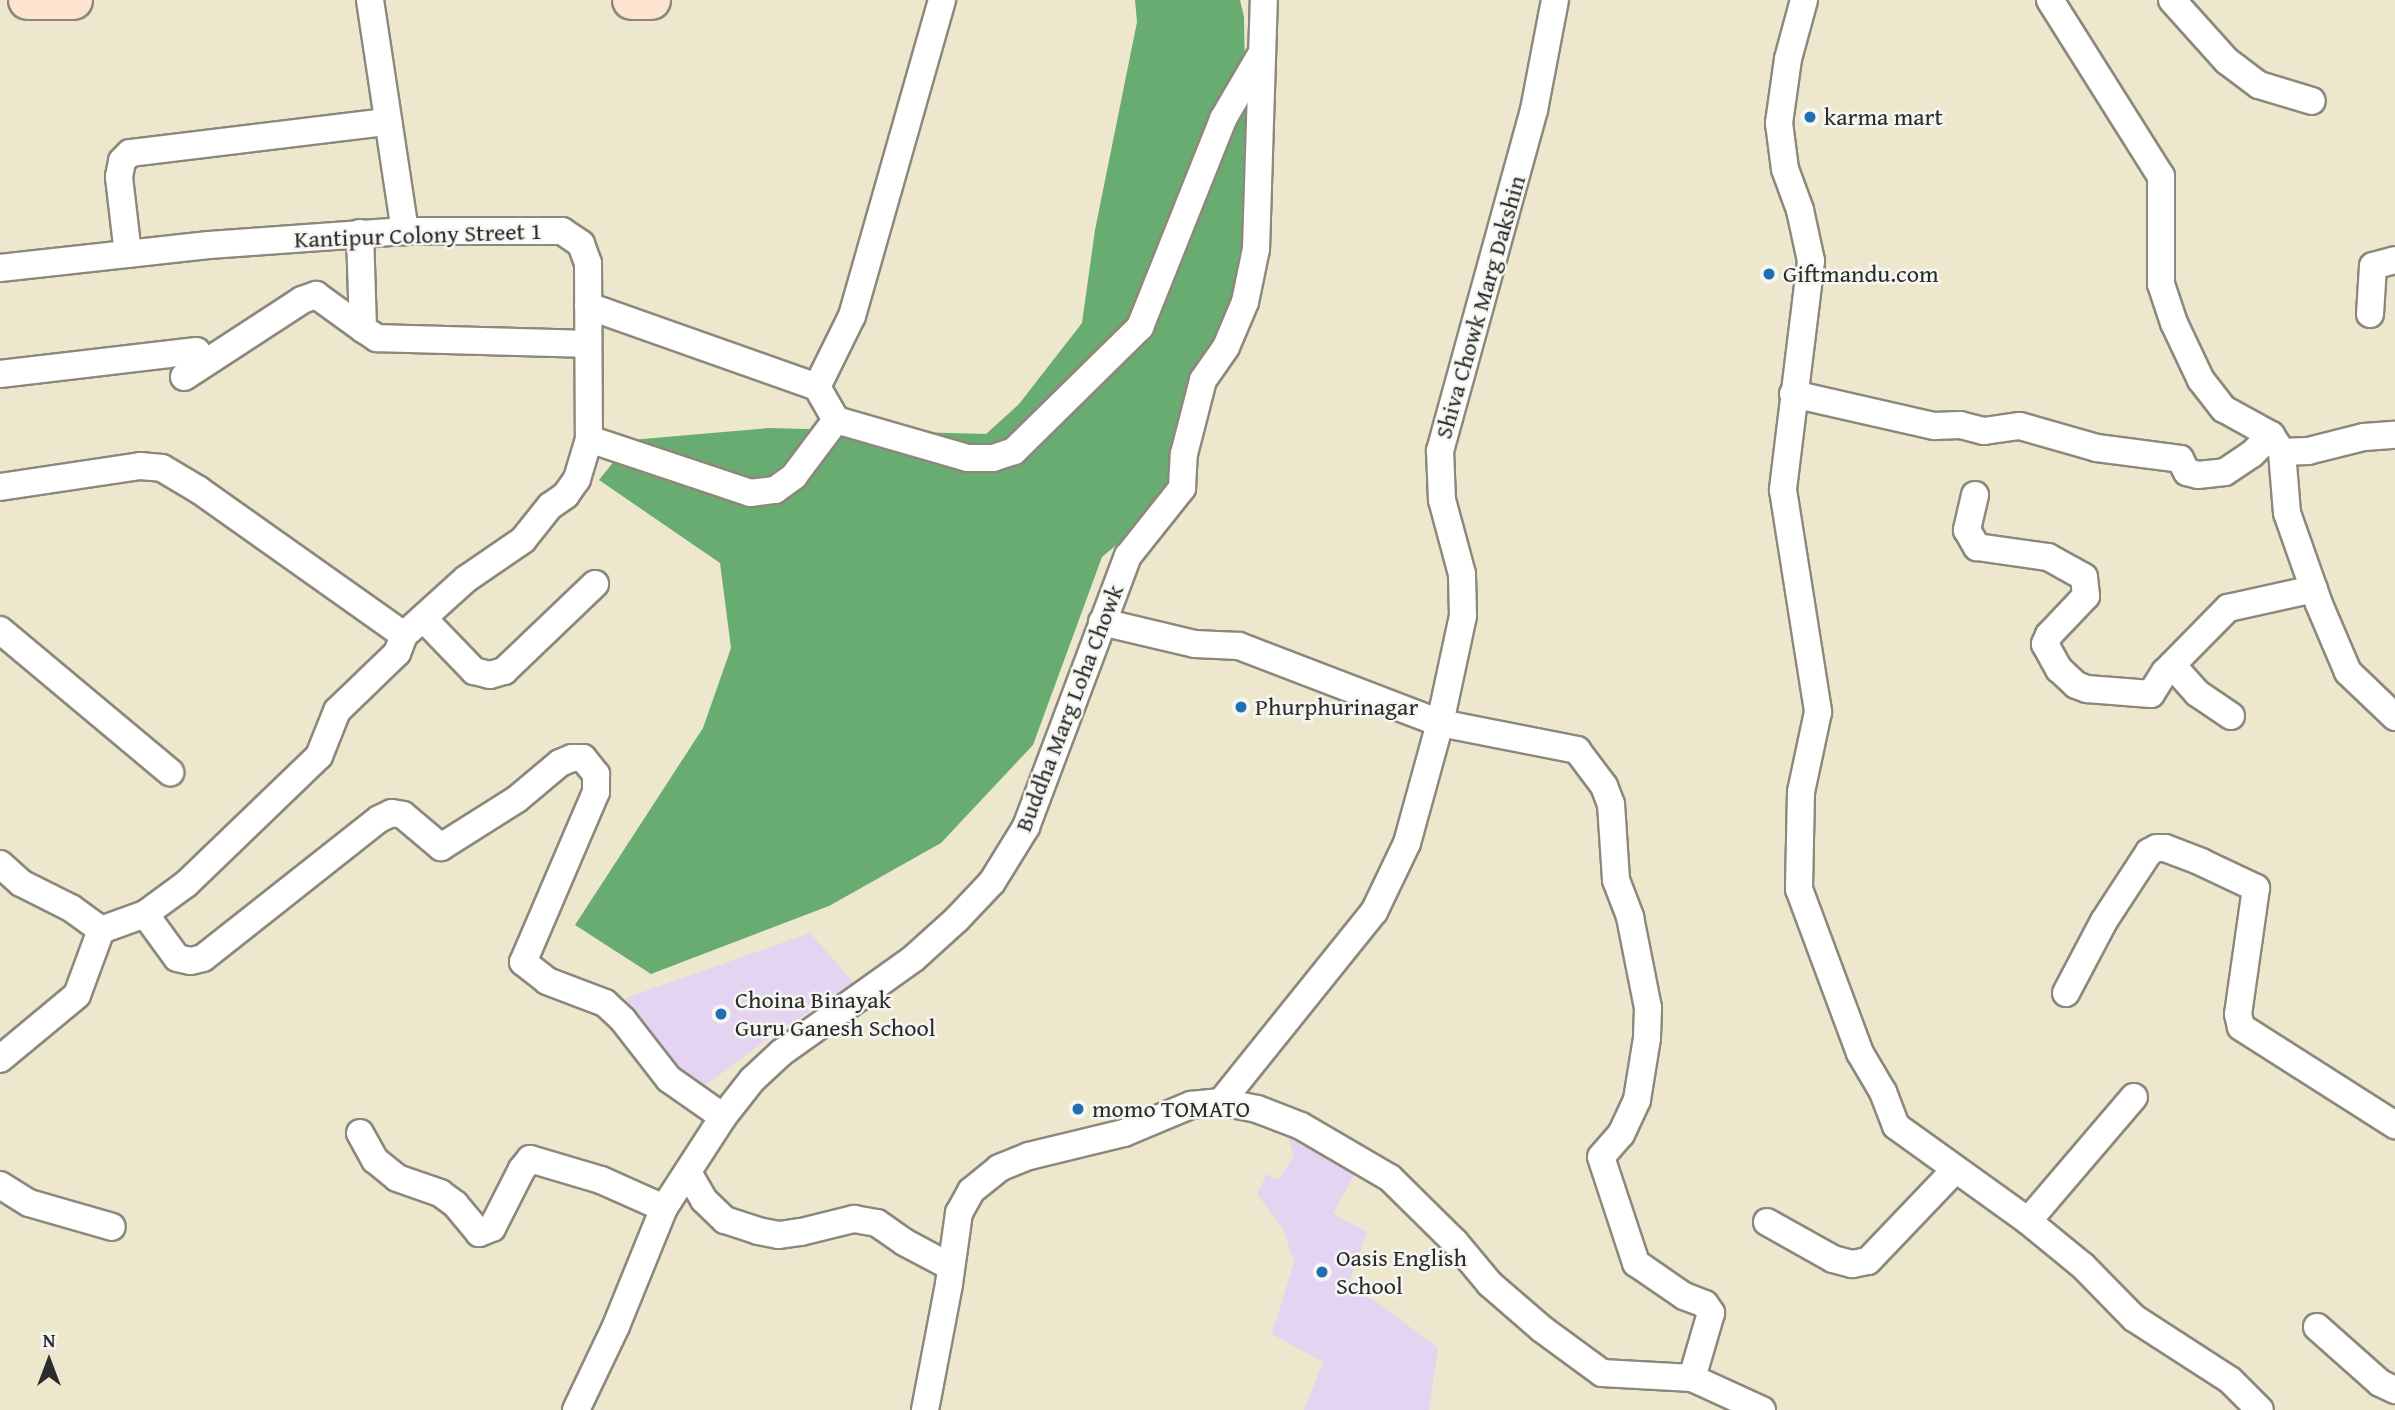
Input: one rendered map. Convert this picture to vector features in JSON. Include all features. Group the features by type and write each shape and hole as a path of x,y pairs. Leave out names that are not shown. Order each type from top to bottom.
{"street":[{"path":"28,0 73,0"},
{"path":"370,0 405,230"},
{"path":"632,0 651,0"},
{"path":"817,387 852,316 942,0"},
{"name":"Buddha Marg Loha Chowk","path":"576,1410 616,1326 664,1208 689,1174 723,1117 752,1080 781,1053 914,958 957,919 992,882 1026,827 1128,556 1182,488 1184,454 1203,380 1226,347 1245,302 1256,249 1264,0"},
{"name":"Shiva Chowk Marg Dakshin","path":"1221,1102 1374,912 1407,843 1440,723 1463,616 1462,574 1442,500 1440,451 1534,110 1555,0"},
{"path":"1804,0 1788,58 1779,123 1785,169 1800,210 1811,261 1783,489 1818,712 1801,792 1799,889 1860,1053 1883,1092 1896,1126 1954,1171 2028,1221 2083,1266 2134,1318 2230,1380 2260,1410"},
{"path":"2050,0 2161,176 2161,284 2174,323 2202,380 2224,409 2276,443 2308,451 2364,437 2395,435"},
{"path":"2172,0 2227,61 2259,85 2312,101"},
{"path":"588,306 817,387 836,420 968,458 993,458 1014,451 1140,327 1223,119 1262,51"},
{"path":"128,254 119,177 122,161 130,153 388,122"},
{"name":"Kantipur Colony Street 1","path":"0,268 405,230 562,231 581,244 588,263 589,439 577,479 566,495 550,506 523,540 466,579 413,627 397,653 337,711 319,756 186,884 145,914 101,930"},
{"path":"360,233 363,329"},
{"path":"2370,314 2373,266 2395,260"},
{"path":"184,377 302,300 316,295 377,338 587,344"},
{"path":"0,374 197,351"},
{"path":"1793,394 1934,426 1960,425 1984,431 2020,426 2097,448 2180,459 2187,472 2198,475 2225,472 2252,454 2276,443"},
{"path":"589,439 751,493 775,489 794,476 836,420"},
{"path":"2276,443 2287,513 2348,672 2395,717"},
{"path":"0,487 140,466 162,468 413,627 474,671 490,675 504,671 595,584"},
{"path":"1975,495 1967,530 1977,547 2048,557 2084,577 2086,596 2049,635 2045,644 2059,669 2076,685 2088,689 2151,694 2172,665 2228,608 2314,589"},
{"path":"1102,622 1195,644 1239,646 1440,723 1577,750 1604,786 1611,804 1616,880 1630,918 1648,1008 1647,1038 1637,1100 1621,1134 1601,1157 1636,1263 1684,1296 1705,1304 1711,1313 1692,1378"},
{"path":"0,630 170,772"},
{"path":"2172,665 2197,693 2231,716"},
{"path":"145,914 177,958 191,961 203,958 386,816 392,813 403,815 441,847 517,799 560,763 572,758 583,758 596,774 596,792 523,962 547,981 571,993 605,1003 623,1020 669,1079 723,1117"},
{"path":"2066,993 2104,921 2149,852 2165,848 2202,862 2256,888 2238,1014 2241,1027 2395,1125"},
{"path":"0,864 21,883 71,908 101,930 77,995 0,1059"},
{"path":"2028,1221 2134,1097"},
{"path":"925,1410 959,1213 971,1191 999,1168 1029,1156 1124,1133 1191,1105 1221,1102 1257,1109 1301,1126 1390,1178 1455,1242 1490,1284 1542,1329 1602,1373 1692,1378 1762,1410"},
{"path":"360,1133 375,1160 397,1178 440,1193 454,1204 479,1233 492,1228 522,1169 530,1159 601,1180 664,1208"},
{"path":"1766,1222 1833,1259 1852,1264 1868,1262 1954,1171"},
{"path":"689,1174 711,1207 725,1220 747,1228 779,1235 854,1219 877,1223 904,1242 951,1267"},
{"path":"0,1185 29,1203 112,1227"},
{"path":"2318,1327 2380,1383 2395,1390"}],"shaded area":[{"name":"Choina Binayak Guru Ganesh School","path":"810,933 855,984 778,1031 695,1093 626,998"},
{"name":"Oasis English School","path":"1285,1128 1360,1164 1333,1214 1367,1232 1349,1282 1438,1348 1429,1410 1304,1410 1323,1362 1272,1334 1294,1262 1283,1229 1257,1194 1267,1174 1278,1180 1294,1156"}],"green space":[{"path":"1135,0 1240,0 1244,17 1248,280 1200,364 1170,500 1102,557 1033,745 941,843 829,906 651,974 575,925 703,728 731,648 720,563 599,480 631,440 769,428 986,434 1019,404 1082,323 1095,230 1137,22"}],"place":[{"name":"karma mart","path":"1810,117"},
{"name":"Giftmandu.com","path":"1769,274"},
{"name":"Phurphurinagar","path":"1241,707"},
{"name":"Choina Binayak Guru Ganesh School","path":"721,1014"},
{"name":"momo TOMATO","path":"1078,1109"},
{"name":"Oasis English School","path":"1322,1272"}]}
